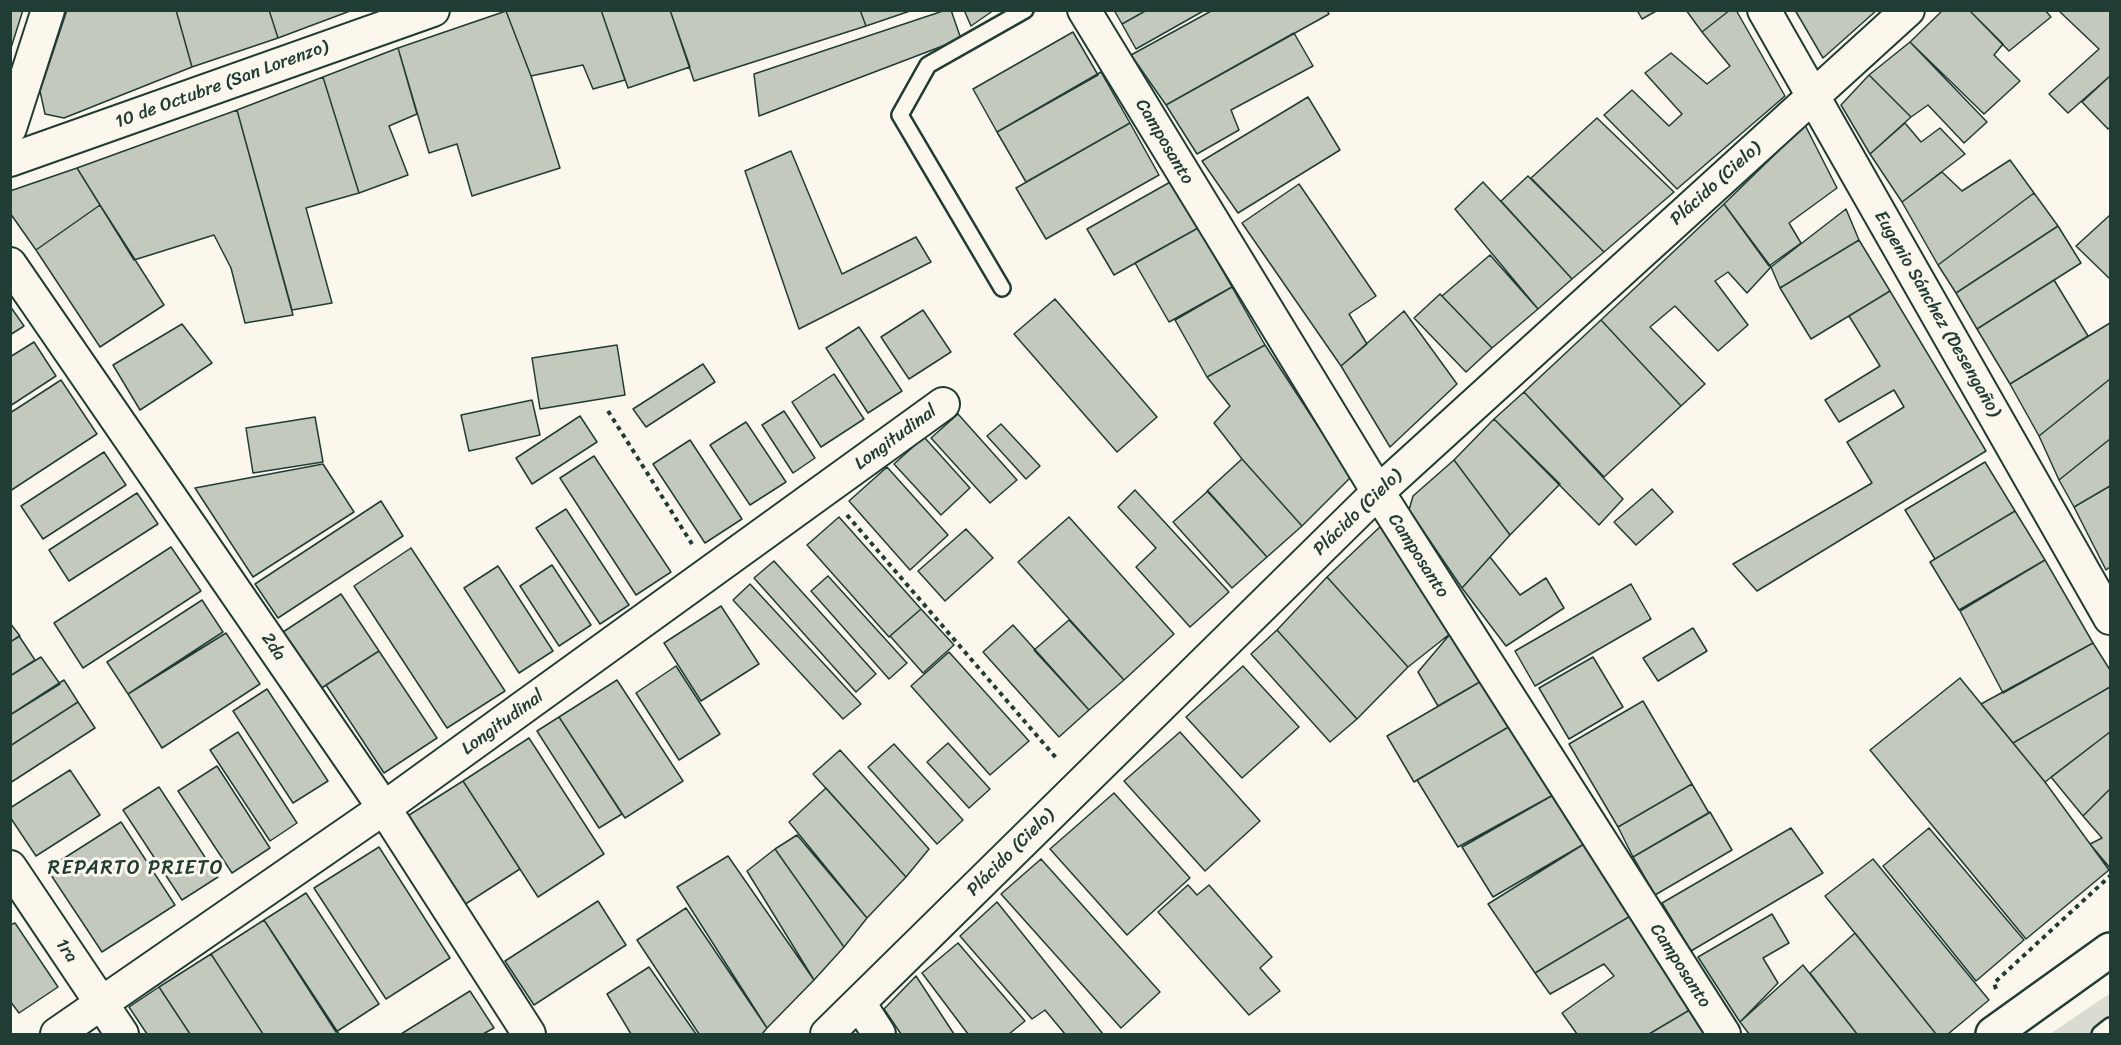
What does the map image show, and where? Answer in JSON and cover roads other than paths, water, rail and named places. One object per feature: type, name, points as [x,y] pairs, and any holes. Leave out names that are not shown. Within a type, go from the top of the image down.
[{"type":"street","points":[[10,128],[48,10]]},
{"type":"street","name":"10 de Octubre (San Lorenzo)","points":[[10,160],[433,10]]},
{"type":"street","name":"Camposanto","points":[[1084,10],[1378,492],[1724,1035]]},
{"type":"street","name":"Eugenio Sánchez (Desengaño)","points":[[1764,10],[2110,618]]},
{"type":"street","name":"Plácido (Cielo)","points":[[827,1035],[1378,492],[1908,10]]},
{"type":"street","name":"2da","points":[[10,264],[384,808],[529,1035]]},
{"type":"street","name":"Longitudinal","points":[[57,1035],[384,808],[943,404]]},
{"type":"street","name":"1ra","points":[[10,867],[122,1035]]},
{"type":"street","points":[[1994,1035],[2110,950]]},
{"type":"street","points":[[859,1003],[879,1035]]},
{"type":"lane","points":[[1002,288],[900,115],[928,65],[1025,10]]},
{"type":"lane","points":[[2100,1035],[2110,1026]]},
{"type":"district","name":"REPARTO PRIETO","points":[[136,869]]}]
